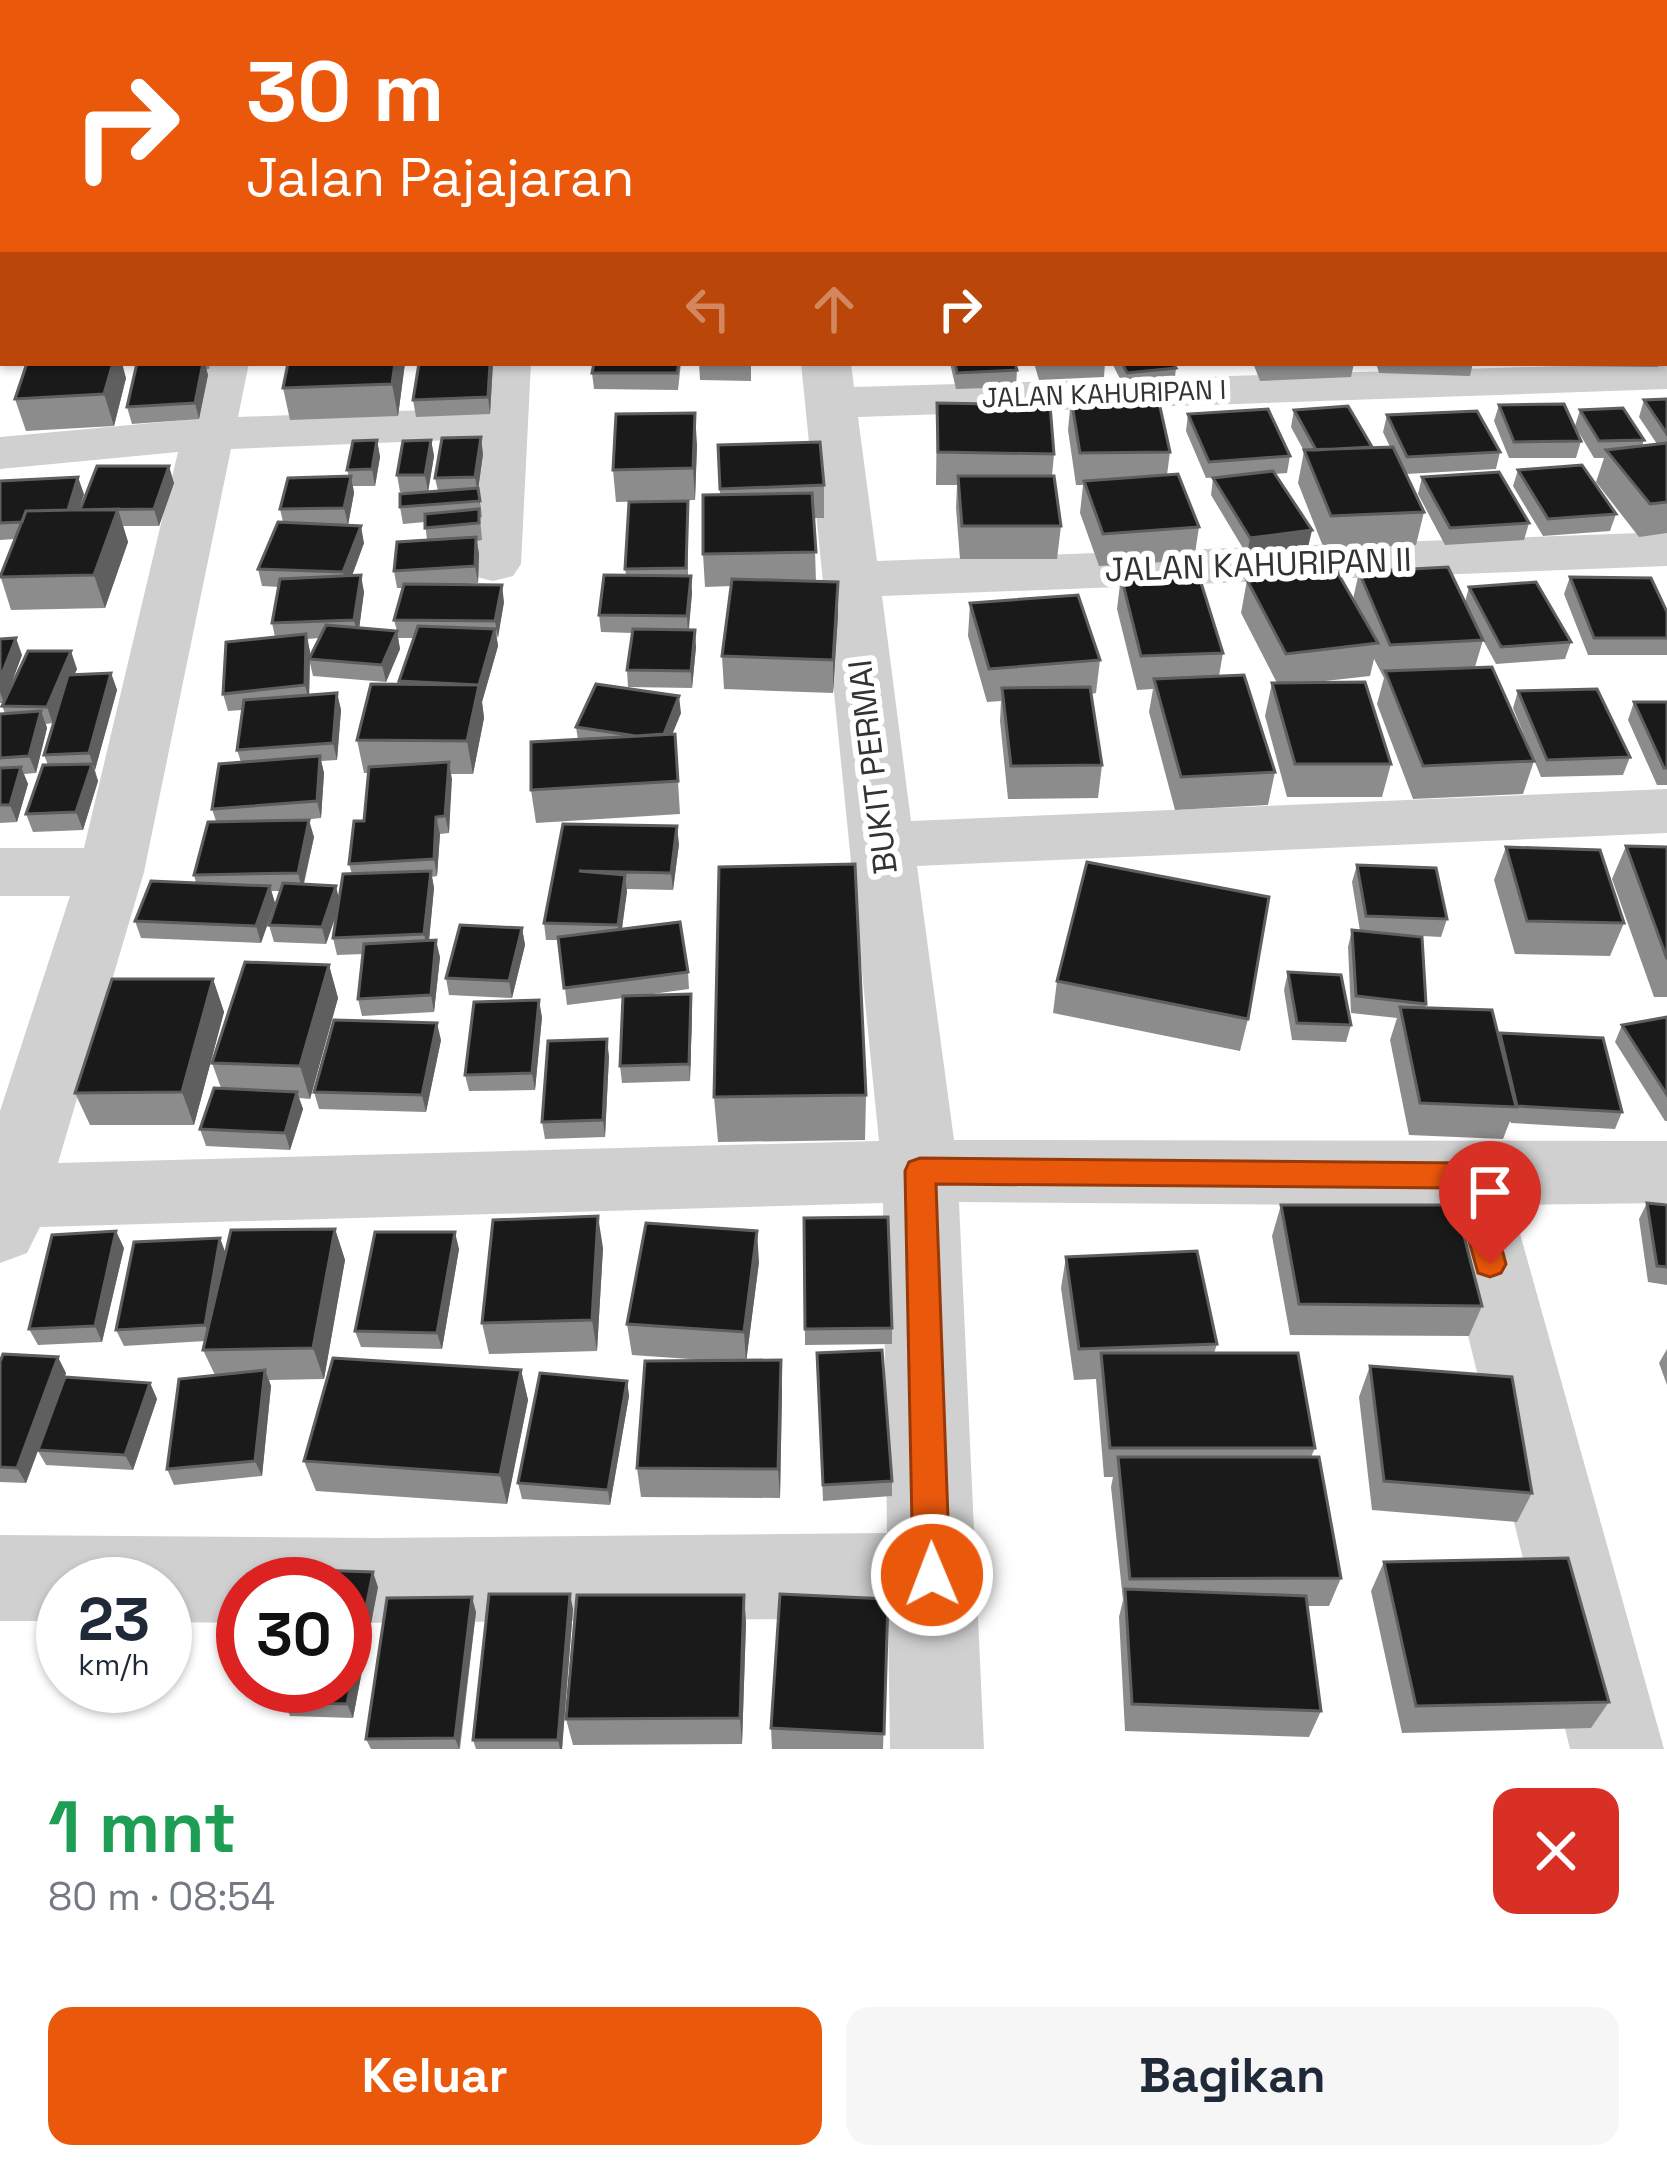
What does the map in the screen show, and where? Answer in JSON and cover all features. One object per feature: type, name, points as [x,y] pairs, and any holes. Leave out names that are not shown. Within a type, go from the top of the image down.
[{"type":"street","points":[[223,366],[111,872],[4,1213],[920,1171],[1667,1172]]},
{"type":"street","points":[[493,564],[506,366]]},
{"type":"street","name":"JALAN KAHURIPAN I","points":[[827,383],[1497,372],[1667,374]]},
{"type":"street","name":"BUKIT PERMAI","points":[[827,383],[920,1171],[937,1749]]},
{"type":"street","points":[[0,453],[207,434],[501,423]]},
{"type":"street","name":"JALAN KAHURIPAN II","points":[[849,580],[1667,549]]},
{"type":"street","points":[[881,845],[1667,811]]},
{"type":"street","points":[[0,872],[111,872]]},
{"type":"street","points":[[1466,1175],[1617,1749]]},
{"type":"street","points":[[0,1578],[376,1581],[932,1575]]},
{"type":"building","points":[[26,366],[112,366],[104,394],[15,399]]},
{"type":"building","points":[[136,366],[202,366],[195,403],[127,407]]},
{"type":"building","points":[[287,366],[395,366],[392,384],[283,388]]},
{"type":"building","points":[[419,366],[490,366],[488,397],[413,400]]},
{"type":"building","points":[[593,366],[678,366],[677,373],[592,373]]},
{"type":"building","points":[[956,366],[1016,366],[1017,370],[957,373]]},
{"type":"building","points":[[1124,366],[1176,368],[1127,373]]},
{"type":"building","points":[[1071,398],[1158,398],[1170,452],[1080,453]]},
{"type":"building","points":[[1667,399],[1667,434],[1644,400]]},
{"type":"building","points":[[937,403],[1050,405],[1054,454],[938,452]]},
{"type":"building","points":[[1564,404],[1581,441],[1514,442],[1499,405]]},
{"type":"building","points":[[1348,406],[1372,447],[1316,450],[1294,410]]},
{"type":"building","points":[[1623,408],[1644,440],[1599,441],[1580,410]]},
{"type":"building","points":[[1268,409],[1290,456],[1209,462],[1188,414]]},
{"type":"building","points":[[1477,411],[1500,452],[1407,457],[1387,415]]},
{"type":"building","points":[[695,413],[693,468],[613,470],[616,414]]},
{"type":"building","points":[[481,437],[475,477],[435,478],[442,438]]},
{"type":"building","points":[[377,440],[372,469],[347,470],[353,441]]},
{"type":"building","points":[[431,440],[425,475],[397,475],[403,441]]},
{"type":"building","points":[[820,442],[824,485],[720,489],[718,445]]},
{"type":"building","points":[[1667,443],[1667,502],[1650,504],[1606,450]]},
{"type":"building","points":[[1393,447],[1424,512],[1331,516],[1304,450]]},
{"type":"building","points":[[1582,465],[1616,514],[1548,519],[1518,470]]},
{"type":"building","points":[[97,466],[169,466],[154,509],[80,510]]},
{"type":"building","points":[[1273,471],[1312,530],[1250,538],[1213,478]]},
{"type":"building","points":[[1499,472],[1529,523],[1450,528],[1422,477]]},
{"type":"building","points":[[1178,474],[1199,527],[1103,534],[1084,481]]},
{"type":"building","points":[[351,476],[344,508],[280,509],[288,478]]},
{"type":"building","points":[[958,476],[1054,476],[1061,526],[962,526]]},
{"type":"building","points":[[78,477],[68,510],[26,511],[22,522],[0,523],[0,481]]},
{"type":"building","points":[[478,488],[480,501],[400,507],[400,494]]},
{"type":"building","points":[[812,493],[816,552],[703,554],[703,495]]},
{"type":"building","points":[[688,501],[686,568],[625,569],[629,502]]},
{"type":"building","points":[[118,509],[94,575],[0,577],[26,511]]},
{"type":"building","points":[[479,509],[479,523],[425,528],[425,514]]},
{"type":"building","points":[[278,522],[361,526],[343,572],[258,569]]},
{"type":"building","points":[[476,537],[475,566],[394,571],[397,542]]},
{"type":"building","points":[[1448,567],[1483,640],[1390,645],[1359,572]]},
{"type":"building","points":[[1336,570],[1378,643],[1286,654],[1247,580]]},
{"type":"building","points":[[1198,573],[1223,653],[1141,656],[1121,576]]},
{"type":"building","points":[[361,575],[354,620],[272,623],[280,579]]},
{"type":"building","points":[[604,575],[691,576],[687,616],[599,615]]},
{"type":"building","points":[[1570,577],[1651,578],[1667,612],[1667,638],[1594,638]]},
{"type":"building","points":[[732,579],[838,582],[833,660],[722,656]]},
{"type":"building","points":[[1536,582],[1571,642],[1501,647],[1469,587]]},
{"type":"building","points":[[404,584],[502,585],[495,621],[394,620]]},
{"type":"building","points":[[1078,595],[1100,660],[989,669],[970,603]]},
{"type":"building","points":[[326,625],[397,631],[382,665],[309,659]]},
{"type":"building","points":[[418,626],[495,629],[479,685],[399,681]]},
{"type":"building","points":[[633,629],[695,630],[691,671],[627,670]]},
{"type":"building","points":[[306,634],[305,685],[223,694],[226,642]]},
{"type":"building","points":[[16,638],[0,679],[0,639]]},
{"type":"building","points":[[28,651],[71,651],[47,707],[2,706]]},
{"type":"building","points":[[1492,667],[1534,761],[1423,766],[1385,671]]},
{"type":"building","points":[[111,673],[89,753],[44,755],[68,675]]},
{"type":"building","points":[[1244,675],[1275,772],[1181,777],[1154,679]]},
{"type":"building","points":[[1365,682],[1391,764],[1295,764],[1272,683]]},
{"type":"building","points":[[371,684],[479,685],[467,741],[357,740]]},
{"type":"building","points":[[596,684],[679,696],[664,734],[636,736],[576,727]]},
{"type":"building","points":[[1090,687],[1102,765],[1011,766],[1002,688]]},
{"type":"building","points":[[1597,689],[1630,757],[1547,760],[1518,691]]},
{"type":"building","points":[[337,693],[333,743],[237,750],[244,700]]},
{"type":"building","points":[[1634,702],[1667,702],[1667,768],[1664,768]]},
{"type":"building","points":[[41,711],[29,756],[0,758],[0,714]]},
{"type":"building","points":[[675,734],[678,781],[531,790],[531,742]]},
{"type":"building","points":[[320,756],[317,801],[212,809],[219,764]]},
{"type":"building","points":[[449,762],[445,816],[436,817],[434,859],[349,864],[354,821],[364,821],[369,767]]},
{"type":"building","points":[[92,764],[76,812],[26,814],[43,765]]},
{"type":"building","points":[[21,767],[10,805],[0,805],[0,768]]},
{"type":"building","points":[[309,820],[298,873],[194,875],[208,822]]},
{"type":"building","points":[[563,824],[677,826],[671,873],[579,871],[625,875],[618,925],[544,923]]},
{"type":"building","points":[[1626,846],[1667,847],[1667,959]]},
{"type":"building","points":[[1506,847],[1600,850],[1624,923],[1527,921]]},
{"type":"building","points":[[1087,862],[1269,897],[1248,1019],[1057,981]]},
{"type":"building","points":[[855,864],[866,1095],[714,1097],[719,867]]},
{"type":"building","points":[[1357,865],[1436,868],[1447,919],[1366,916]]},
{"type":"building","points":[[431,871],[424,934],[333,938],[343,874]]},
{"type":"building","points":[[151,881],[270,886],[256,926],[135,921]]},
{"type":"building","points":[[283,883],[336,886],[322,927],[269,925]]},
{"type":"building","points":[[680,922],[688,972],[564,988],[558,937]]},
{"type":"building","points":[[460,925],[522,928],[509,981],[446,978]]},
{"type":"building","points":[[1352,930],[1422,937],[1426,1004],[1356,996]]},
{"type":"building","points":[[436,940],[431,995],[358,999],[364,944]]},
{"type":"building","points":[[245,962],[329,965],[300,1066],[212,1063]]},
{"type":"building","points":[[1288,972],[1341,975],[1351,1025],[1297,1023]]},
{"type":"building","points":[[112,979],[213,979],[182,1092],[75,1093]]},
{"type":"building","points":[[691,994],[689,1064],[620,1066],[623,996]]},
{"type":"building","points":[[539,1000],[532,1073],[465,1075],[474,1002]]},
{"type":"building","points":[[1400,1007],[1492,1010],[1516,1107],[1420,1103]]},
{"type":"building","points":[[1667,1017],[1667,1095],[1622,1025]]},
{"type":"building","points":[[334,1020],[437,1023],[422,1095],[314,1092]]},
{"type":"building","points":[[1500,1033],[1603,1038],[1622,1112],[1517,1106]]},
{"type":"building","points":[[607,1039],[603,1120],[542,1122],[548,1041]]},
{"type":"building","points":[[214,1088],[297,1092],[285,1133],[200,1129]]},
{"type":"building","points":[[1647,1203],[1667,1205],[1667,1267],[1657,1266]]},
{"type":"building","points":[[1281,1205],[1456,1205],[1482,1306],[1299,1304]]},
{"type":"building","points":[[598,1216],[592,1320],[482,1323],[493,1220]]},
{"type":"building","points":[[888,1217],[892,1328],[805,1329],[804,1218]]},
{"type":"building","points":[[646,1223],[757,1231],[744,1332],[627,1324]]},
{"type":"building","points":[[335,1229],[313,1348],[203,1350],[231,1230]]},
{"type":"building","points":[[116,1231],[95,1326],[29,1329],[52,1235]]},
{"type":"building","points":[[375,1232],[455,1232],[437,1333],[355,1331]]},
{"type":"building","points":[[220,1238],[205,1325],[116,1330],[134,1242]]},
{"type":"building","points":[[1197,1251],[1217,1344],[1079,1349],[1066,1257]]},
{"type":"building","points":[[882,1350],[892,1481],[823,1485],[817,1353]]},
{"type":"building","points":[[1101,1353],[1298,1353],[1315,1448],[1110,1448]]},
{"type":"building","points":[[3,1354],[58,1357],[17,1468],[0,1467]]},
{"type":"building","points":[[333,1358],[521,1370],[500,1475],[304,1461]]},
{"type":"building","points":[[781,1360],[778,1469],[637,1468],[645,1361]]},
{"type":"building","points":[[1370,1366],[1512,1377],[1532,1493],[1384,1481]]},
{"type":"building","points":[[265,1370],[255,1461],[167,1469],[179,1379]]},
{"type":"building","points":[[540,1373],[627,1381],[608,1490],[518,1483]]},
{"type":"building","points":[[65,1377],[150,1383],[125,1455],[38,1450]]},
{"type":"building","points":[[1118,1457],[1319,1457],[1341,1578],[1130,1579]]},
{"type":"building","points":[[1568,1558],[1609,1702],[1416,1706],[1384,1562]]},
{"type":"building","points":[[1125,1589],[1306,1596],[1321,1711],[1132,1704]]},
{"type":"building","points":[[489,1594],[570,1594],[558,1740],[473,1740]]},
{"type":"building","points":[[780,1594],[888,1599],[884,1734],[771,1728]]},
{"type":"building","points":[[577,1595],[744,1595],[740,1718],[566,1719]]},
{"type":"building","points":[[472,1597],[455,1738],[366,1739],[387,1598]]},
{"type":"route","points":[[932,1575],[920,1171],[1466,1175],[1490,1264]]}]
